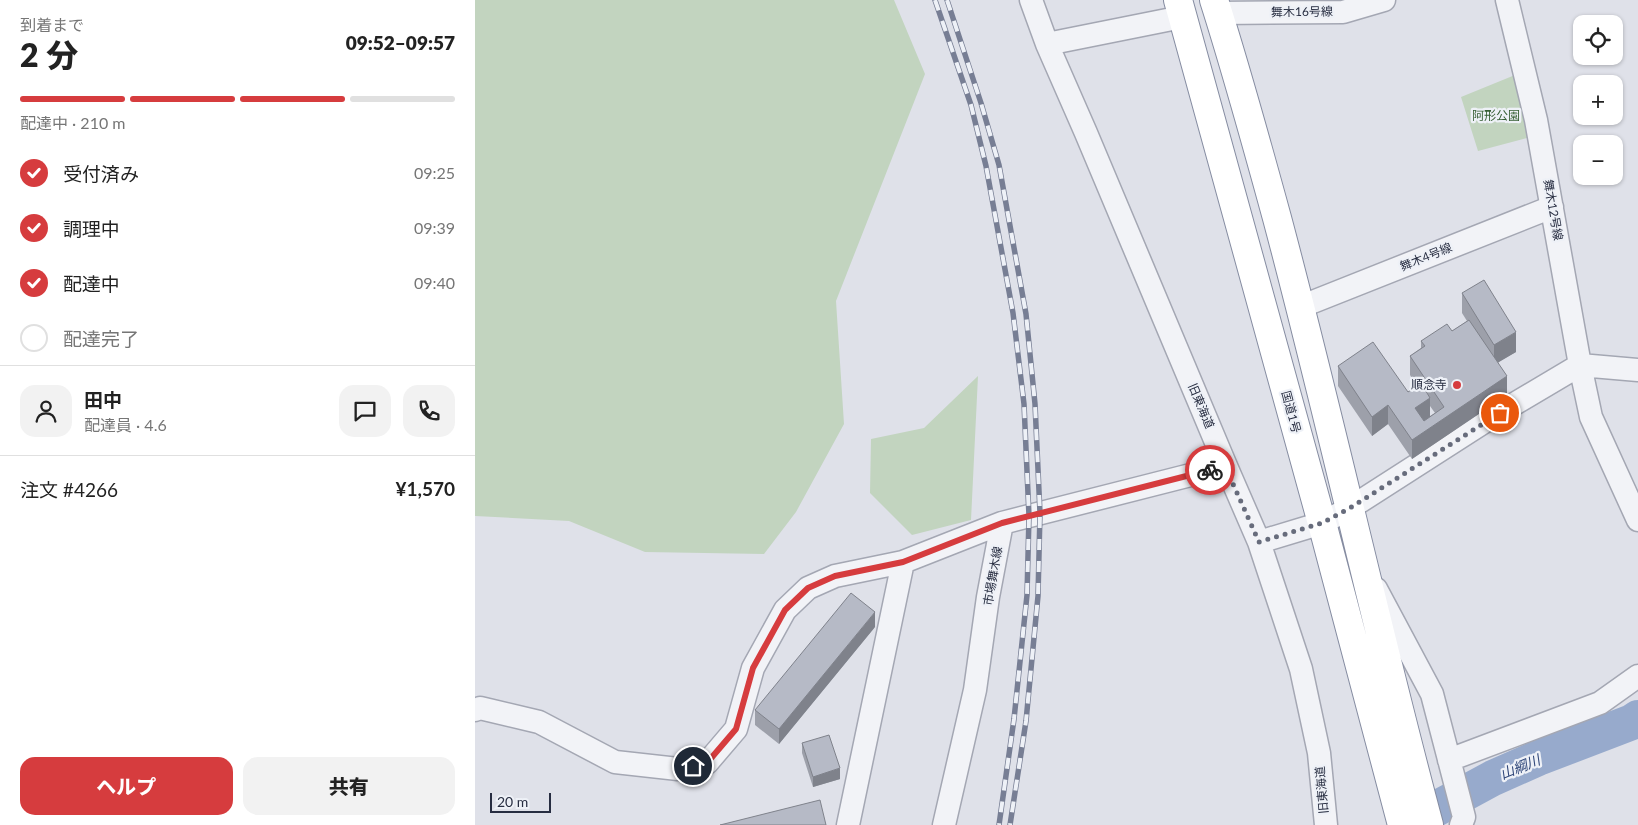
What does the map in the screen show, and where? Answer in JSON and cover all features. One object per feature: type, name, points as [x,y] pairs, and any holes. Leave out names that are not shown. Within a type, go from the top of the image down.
[{"type":"highway","name":"国道1号","points":[[1216,6],[1250,120],[1300,306],[1350,508],[1400,764],[1403,825]]},
{"type":"highway","name":"国道1号","points":[[1180,8],[1322,523],[1400,764],[1429,825]]},
{"type":"street","name":"旧東海道","points":[[1031,0],[1047,44],[1116,203],[1225,466],[1259,542],[1301,669],[1319,753],[1325,825]]},
{"type":"street","name":"舞木16号線","points":[[1216,6],[1343,12],[1384,0]]},
{"type":"street","name":"舞木12号線","points":[[1507,0],[1536,120],[1591,417],[1638,520]]},
{"type":"street","points":[[1047,44],[1180,8]]},
{"type":"street","name":"舞木4号線","points":[[1300,306],[1552,207]]},
{"type":"street","points":[[1259,542],[1322,523],[1350,508],[1484,422],[1580,365],[1638,370]]},
{"type":"street","points":[[475,710],[480,708],[539,722],[615,762],[678,770],[707,763],[736,729],[753,668],[785,610],[808,588],[835,576],[903,562],[1002,523],[1225,466]]},
{"type":"street","name":"市場舞木線","points":[[944,825],[975,690],[988,597],[1002,523]]},
{"type":"street","points":[[848,825],[903,562]]},
{"type":"street","points":[[1362,563],[1432,694],[1464,817],[1461,825]]},
{"type":"street","points":[[1449,760],[1600,703],[1638,676]]},
{"type":"green space","points":[[475,0],[894,0],[925,74],[836,301],[844,424],[796,512],[764,554],[645,552],[569,521],[475,516]]},
{"type":"green space","name":"阿形公園","points":[[1515,75],[1531,137],[1478,151],[1461,97]]},
{"type":"green space","points":[[978,376],[971,520],[912,535],[870,493],[871,439],[924,428]]},
{"type":"building","points":[[1484,280],[1516,332],[1494,345],[1462,293]]},
{"type":"building","points":[[1469,320],[1507,376],[1412,440],[1388,405],[1372,417],[1338,366],[1373,342],[1408,392],[1421,383],[1430,398],[1415,408],[1424,421],[1444,407],[1410,356],[1425,346],[1421,341],[1447,324],[1452,331]]},
{"type":"building","points":[[851,593],[875,612],[779,729],[755,710]]},
{"type":"building","points":[[829,735],[840,768],[813,777],[802,743]]},
{"type":"building","points":[[820,800],[826,825],[720,825]]},
{"type":"waterway","name":"山綱川","points":[[1406,825],[1493,778],[1638,718]]},
{"type":"railway","points":[[935,0],[971,105],[986,166],[1013,313],[1024,404],[1029,516],[1027,595],[1014,719],[999,825]]},
{"type":"railway","points":[[947,0],[999,165],[1026,314],[1035,404],[1040,513],[1038,596],[1026,721],[1010,825]]},
{"type":"way so far","points":[[1210,470],[1225,466],[1259,542],[1322,523],[1350,508],[1500,413]]},
{"type":"place","name":"順念寺","points":[[1457,385]]},
{"type":"route","points":[[693,766],[707,763],[736,729],[753,668],[785,610],[808,588],[835,576],[903,562],[1002,523],[1210,470]]}]
